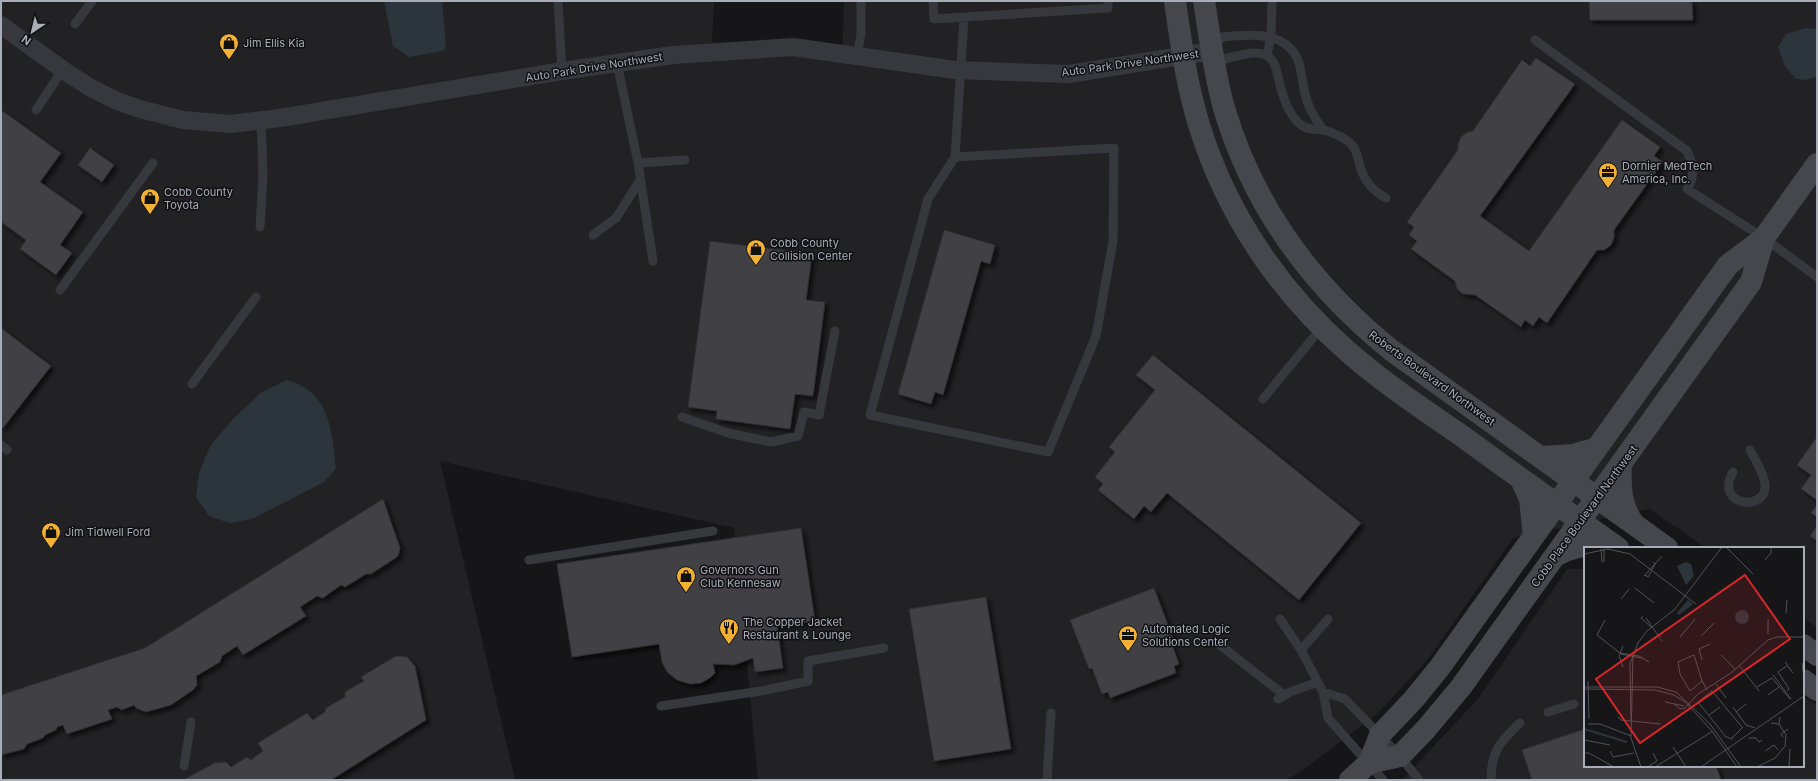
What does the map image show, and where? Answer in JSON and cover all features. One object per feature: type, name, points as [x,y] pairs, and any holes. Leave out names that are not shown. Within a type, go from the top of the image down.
[{"type":"street","points":[[1175,1],[1183,55],[1200,128],[1218,175],[1230,201],[1263,258],[1299,303],[1347,351],[1385,381],[1616,547]]},
{"type":"street","name":"Roberts Boulevard Northwest","points":[[1204,1],[1212,51],[1224,108],[1236,142],[1249,173],[1278,227],[1310,271],[1350,315],[1390,350],[1666,547]]},
{"type":"street","name":"Auto Park Drive Northwest","points":[[1,25],[63,70],[91,88],[118,101],[163,116],[207,123],[231,124],[672,55],[793,47],[961,70],[1069,74],[1212,51]]},
{"type":"street","name":"Cobb Place Boulevard Northwest","points":[[1350,780],[1369,763],[1380,735],[1414,699],[1440,667],[1728,265],[1764,238],[1817,164]]},
{"type":"street","name":"Cobb Place Boulevard Northwest","points":[[1369,763],[1400,756],[1431,724],[1461,687],[1751,282],[1764,238]]},
{"type":"street","points":[[1540,456],[1573,455],[1597,448]]},
{"type":"street","points":[[1621,464],[1622,494],[1626,511],[1634,524]]},
{"type":"street","points":[[1521,478],[1530,499],[1534,536]]},
{"type":"street","points":[[1555,556],[1568,549],[1586,545],[1616,547]]},
{"type":"street","points":[[1804,646],[1817,655]]},
{"type":"street","points":[[1804,681],[1817,690]]},
{"type":"lane","points":[[75,24],[92,1]]},
{"type":"lane","points":[[558,1],[562,71]]},
{"type":"lane","points":[[857,56],[861,34],[861,1]]},
{"type":"lane","points":[[933,1],[934,19],[1108,8],[1108,1]]},
{"type":"lane","points":[[1267,55],[1271,37],[1272,1]]},
{"type":"lane","points":[[955,157],[1114,148],[1113,241],[1096,336],[1048,452],[870,415],[928,199],[955,157],[964,18]]},
{"type":"lane","points":[[1322,130],[1308,105],[1298,62],[1289,47],[1271,37],[1255,34],[1222,37],[1212,51],[1225,59],[1255,53],[1267,55],[1275,62],[1280,85],[1293,117],[1300,125],[1310,130],[1322,130],[1350,143],[1357,153],[1360,167],[1366,181],[1375,192],[1386,198]]},
{"type":"lane","points":[[1535,40],[1687,151],[1693,169],[1692,182],[1687,189],[1764,238],[1817,277]]},
{"type":"lane","points":[[617,63],[638,163],[653,261]]},
{"type":"lane","points":[[36,110],[63,70]]},
{"type":"lane","points":[[260,227],[263,175],[261,120]]},
{"type":"lane","points":[[638,163],[685,160]]},
{"type":"lane","points":[[60,290],[153,163]]},
{"type":"lane","points":[[593,235],[616,218],[640,180]]},
{"type":"lane","points":[[192,384],[256,297]]},
{"type":"lane","points":[[1263,399],[1322,327]]},
{"type":"lane","points":[[682,417],[728,434],[771,442],[798,436],[804,412],[819,415],[835,331]]},
{"type":"lane","points":[[1733,472],[1730,479],[1729,488],[1733,496],[1739,501],[1748,503],[1757,500],[1764,490],[1764,477],[1750,450]]},
{"type":"lane","points":[[529,560],[713,531]]},
{"type":"lane","points":[[1280,619],[1301,650],[1323,692],[1328,718],[1383,780]]},
{"type":"lane","points":[[1301,650],[1328,619]]},
{"type":"lane","points":[[1220,645],[1281,697],[1318,682]]},
{"type":"lane","points":[[661,706],[761,691],[808,681],[808,661],[884,648]]},
{"type":"lane","points":[[1323,692],[1345,699],[1400,756],[1419,780]]},
{"type":"lane","points":[[1548,712],[1574,704]]},
{"type":"lane","points":[[1047,780],[1051,713]]},
{"type":"lane","points":[[184,766],[191,722]]},
{"type":"lane","points":[[1491,780],[1491,764],[1495,750],[1520,723]]},
{"type":"shaded area","points":[[1,1],[714,1],[712,42],[842,60],[844,1],[1817,1],[1817,627],[1804,618],[1804,547],[1705,547],[1650,509],[1514,537],[1428,659],[1377,714],[1307,767],[1287,780],[758,780],[734,528],[440,461],[515,780],[1,780]]},
{"type":"shaded area","points":[[384,1],[442,1],[446,46],[443,51],[409,57],[393,46]]},
{"type":"shaded area","points":[[1806,28],[1817,29],[1817,76],[1807,80],[1796,79],[1785,66],[1778,47],[1786,34]]},
{"type":"shaded area","points":[[287,380],[301,386],[312,394],[320,403],[330,427],[336,468],[324,482],[252,519],[229,523],[209,516],[196,497],[199,473],[209,449],[233,419],[262,392]]},
{"type":"shaded area","points":[[1567,569],[1584,569],[1584,767],[1804,767],[1804,697],[1817,705],[1817,780],[1402,780],[1478,699]]},
{"type":"building","points":[[1589,1],[1692,1],[1693,20],[1590,20]]},
{"type":"building","name":"Dornier MedTech America, Inc.","points":[[1536,58],[1575,84],[1480,216],[1529,251],[1622,120],[1660,147],[1654,156],[1663,162],[1614,230],[1614,238],[1611,245],[1604,250],[1597,250],[1547,323],[1539,317],[1533,326],[1525,320],[1521,327],[1475,295],[1463,294],[1457,289],[1455,281],[1411,249],[1417,241],[1409,235],[1414,227],[1407,222],[1458,150],[1458,144],[1461,137],[1466,133],[1473,131],[1522,60],[1530,66]]},
{"type":"building","points":[[1,110],[61,153],[40,182],[83,212],[60,245],[72,253],[56,275],[20,249],[26,240],[1,222]]},
{"type":"building","points":[[90,148],[114,165],[102,182],[78,165]]},
{"type":"building","points":[[944,230],[995,245],[990,264],[981,261],[943,395],[935,392],[931,404],[898,394]]},
{"type":"building","points":[[710,241],[812,254],[806,300],[825,302],[813,396],[795,394],[790,429],[716,419],[717,411],[688,407]]},
{"type":"building","points":[[1,328],[51,366],[3,428],[1,426]]},
{"type":"building","points":[[1153,355],[1361,523],[1299,600],[1167,493],[1151,512],[1144,506],[1134,519],[1098,490],[1103,484],[1095,477],[1115,452],[1109,447],[1155,390],[1136,375]]},
{"type":"building","points":[[1817,437],[1817,500],[1801,489],[1811,475],[1797,465]]},
{"type":"building","points":[[383,499],[400,548],[398,556],[394,559],[371,574],[366,574],[345,587],[341,585],[323,598],[317,596],[300,607],[306,616],[243,655],[237,646],[222,656],[220,662],[196,676],[197,685],[193,690],[171,705],[146,712],[136,708],[134,705],[122,710],[117,707],[108,710],[112,719],[67,734],[63,725],[57,727],[56,730],[45,735],[43,738],[27,744],[24,749],[1,755],[1,695],[145,648]]},
{"type":"building","points":[[1817,505],[1817,517],[1811,513]]},
{"type":"building","points":[[1817,526],[1817,541],[1810,536]]},
{"type":"building","name":"Governors Gun Club Kennesaw","points":[[801,528],[815,621],[777,626],[783,668],[755,672],[753,658],[734,665],[713,664],[715,673],[711,677],[701,683],[690,684],[677,680],[667,672],[662,662],[659,644],[572,657],[557,564]]},
{"type":"building","name":"Automated Logic Solutions Center","points":[[1154,588],[1173,638],[1170,639],[1179,664],[1174,666],[1176,673],[1110,698],[1108,692],[1102,694],[1092,668],[1089,669],[1070,620]]},
{"type":"building","points":[[986,597],[1011,749],[934,761],[909,609]]},
{"type":"building","points":[[396,656],[407,657],[415,666],[426,720],[331,780],[183,780],[215,763],[226,762],[231,767],[247,757],[251,760],[263,751],[258,743],[307,713],[313,720],[325,712],[326,708],[345,697],[345,692],[364,681],[361,677]]},
{"type":"building","points":[[1584,729],[1584,767],[1716,767],[1721,780],[1532,780],[1522,750]]},
{"type":"place","name":"Jim Ellis Kia","points":[[229,60]]},
{"type":"place","name":"Dornier MedTech America, Inc.","points":[[1608,189]]},
{"type":"place","name":"Cobb County Toyota","points":[[150,215]]},
{"type":"place","name":"Cobb County Collision Center","points":[[756,266]]},
{"type":"place","name":"Jim Tidwell Ford","points":[[51,549]]},
{"type":"place","name":"Governors Gun Club Kennesaw","points":[[686,593]]},
{"type":"place","name":"The Copper Jacket Restaurant & Lounge","points":[[729,645]]},
{"type":"place","name":"Automated Logic Solutions Center","points":[[1128,652]]}]
